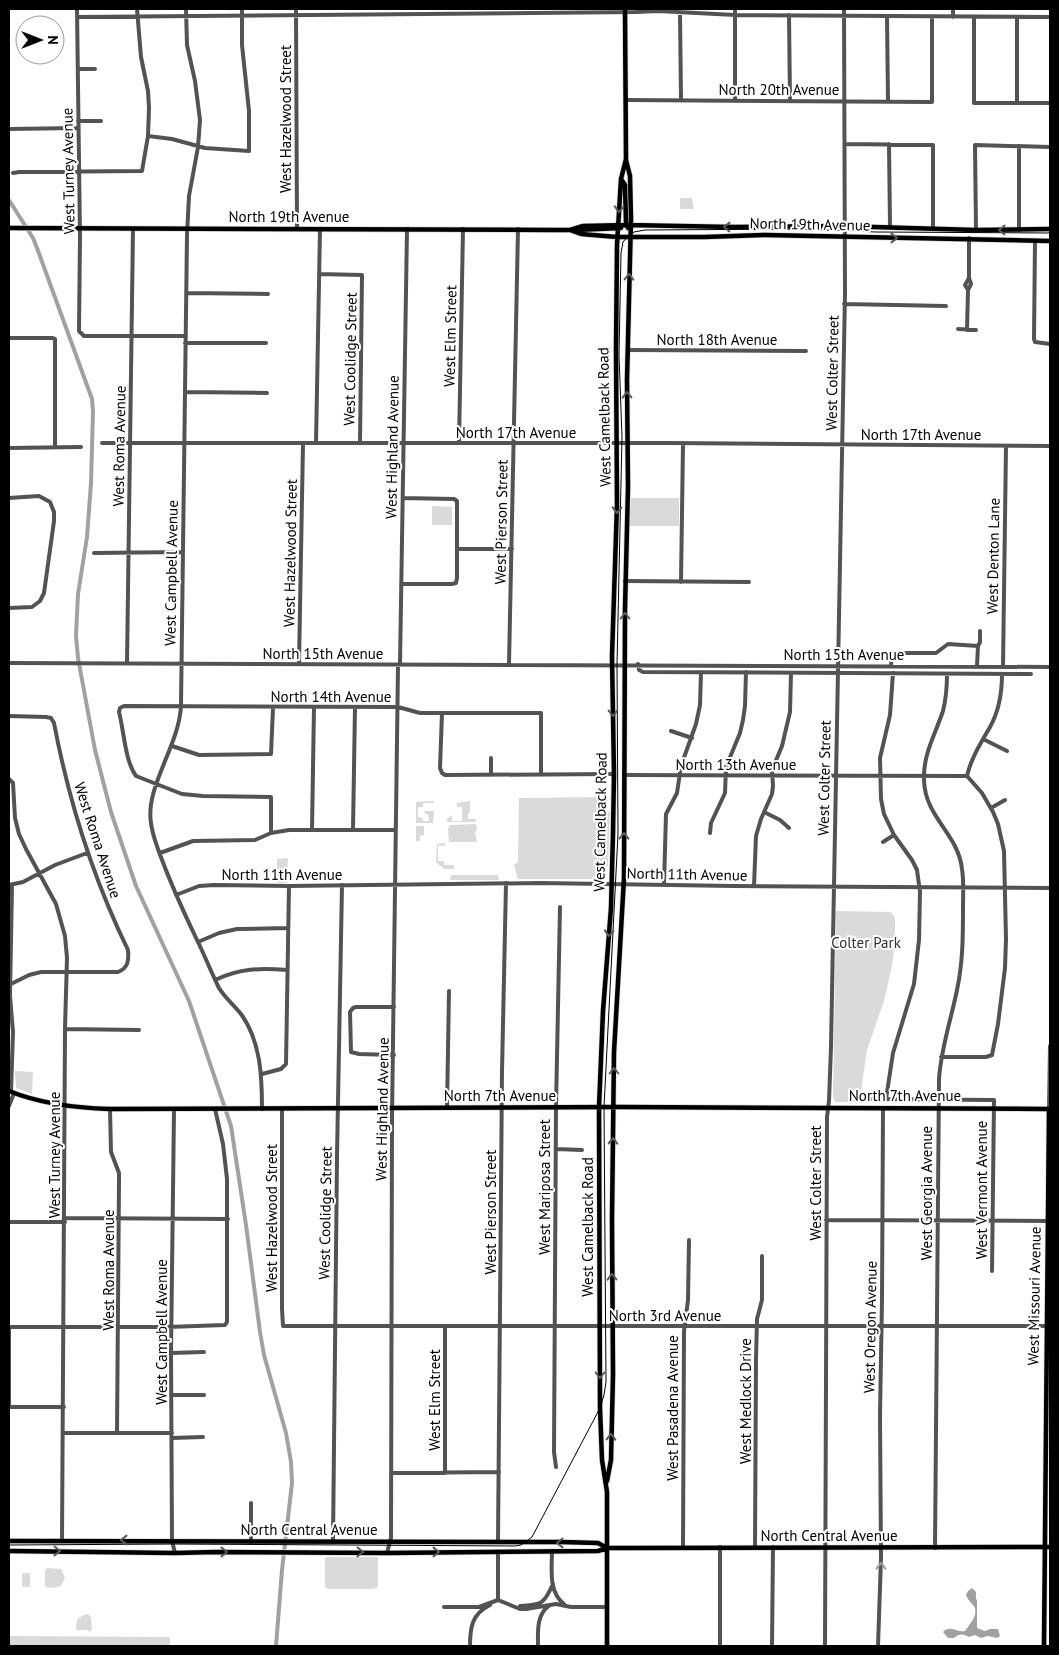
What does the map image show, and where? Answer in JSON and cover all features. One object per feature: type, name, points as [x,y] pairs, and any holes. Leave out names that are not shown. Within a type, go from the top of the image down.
[{"type":"main road","name":"West Camelback Road","points":[[606,1485],[611,1454],[612,1219],[616,1006],[624,885],[625,581],[629,443],[629,225],[631,219],[630,176],[626,159],[625,11]]},
{"type":"main road","name":"West Camelback Road","points":[[607,1646],[606,1485],[601,1441],[599,1107],[612,884],[614,774],[612,664],[617,505],[617,237],[621,179],[626,159]]},
{"type":"main road","points":[[621,179],[625,184],[629,225]]},
{"type":"main road","name":"North 19th Avenue","points":[[9,228],[570,230],[583,226],[618,227],[629,225],[733,227],[845,226],[976,230],[1050,229]]},
{"type":"main road","name":"North 19th Avenue","points":[[570,230],[580,234],[617,237],[630,234],[638,237],[765,235],[1050,241]]},
{"type":"main road","name":"North 7th Avenue","points":[[11,1092],[53,1104],[110,1109],[502,1107],[1050,1109]]},
{"type":"main road","name":"West Missouri Avenue","points":[[1044,1646],[1048,1547],[1046,1326],[1049,1270],[1047,1221],[1050,1109]]},
{"type":"main road","points":[[601,1441],[606,1452],[611,1454]]},
{"type":"main road","name":"North Central Avenue","points":[[9,1541],[172,1540],[598,1543],[607,1548]]},
{"type":"main road","name":"North Central Avenue","points":[[9,1551],[175,1553],[278,1551],[498,1552],[598,1551],[607,1548],[682,1547],[1048,1547]]},
{"type":"street","name":"West Turney Avenue","points":[[77,9],[80,228],[78,328],[80,334],[84,336],[132,336]]},
{"type":"street","points":[[13,173],[142,171],[148,136],[149,99],[141,57],[137,9]]},
{"type":"street","name":"West Campbell Avenue","points":[[186,9],[187,45],[199,108],[198,147],[189,196],[186,293],[181,706],[179,723],[152,798],[150,815],[151,828],[176,895],[215,980],[249,1028],[260,1059],[262,1109]]},
{"type":"street","points":[[148,136],[172,139],[198,147],[249,151],[249,111],[242,45],[242,9]]},
{"type":"street","points":[[734,9],[735,100]]},
{"type":"street","name":"West Colter Street","points":[[826,1646],[826,1220],[842,445],[845,238],[844,9]]},
{"type":"street","points":[[953,9],[953,17]]},
{"type":"street","points":[[77,17],[242,15],[296,11],[658,11],[735,15],[1050,17]]},
{"type":"street","name":"West Hazelwood Street","points":[[296,11],[298,229]]},
{"type":"street","points":[[680,13],[680,99]]},
{"type":"street","points":[[789,15],[790,101]]},
{"type":"street","points":[[887,17],[888,101]]},
{"type":"street","name":"North 20th Avenue","points":[[626,100],[932,102],[932,17]]},
{"type":"street","points":[[974,17],[974,103],[1050,103]]},
{"type":"street","points":[[1017,18],[1017,102]]},
{"type":"street","points":[[78,69],[95,69]]},
{"type":"street","points":[[78,121],[101,121]]},
{"type":"street","points":[[9,129],[78,128]]},
{"type":"street","points":[[845,144],[933,145],[933,229]]},
{"type":"street","points":[[889,144],[890,227]]},
{"type":"street","points":[[976,230],[975,146],[1050,147]]},
{"type":"street","points":[[1019,146],[1019,230]]},
{"type":"street","name":"West Roma Avenue","points":[[127,663],[133,229]]},
{"type":"street","points":[[316,443],[320,229]]},
{"type":"street","name":"West Highland Avenue","points":[[387,1552],[390,1542],[396,830],[407,229]]},
{"type":"street","name":"West Elm Street","points":[[459,443],[463,229]]},
{"type":"street","name":"West Pierson Street","points":[[509,664],[518,229]]},
{"type":"street","points":[[968,330],[968,290],[965,284],[968,278],[969,238]]},
{"type":"street","points":[[1035,240],[1035,342],[1050,344]]},
{"type":"street","name":"West Coolidge Street","points":[[319,274],[362,275],[360,443]]},
{"type":"street","points":[[186,293],[268,294]]},
{"type":"street","points":[[844,304],[946,306]]},
{"type":"street","points":[[958,330],[976,330]]},
{"type":"street","points":[[132,336],[186,336]]},
{"type":"street","points":[[9,338],[55,339],[55,447]]},
{"type":"street","points":[[185,342],[266,343]]},
{"type":"street","name":"North 18th Avenue","points":[[628,350],[806,351]]},
{"type":"street","points":[[185,392],[267,393]]},
{"type":"street","name":"North 17th Avenue","points":[[102,443],[629,443],[1050,446]]},
{"type":"street","name":"West Hazelwood Street","points":[[299,664],[303,443]]},
{"type":"street","points":[[681,582],[683,444]]},
{"type":"street","name":"West Denton Lane","points":[[1003,667],[1006,446]]},
{"type":"street","points":[[9,448],[81,447]]},
{"type":"street","points":[[9,498],[39,496],[46,499],[52,506],[54,521],[43,598],[37,604],[28,608],[9,608]]},
{"type":"street","points":[[401,584],[452,584],[456,583],[457,578],[457,501],[454,499],[403,498]]},
{"type":"street","points":[[457,549],[512,549]]},
{"type":"street","points":[[94,553],[182,552]]},
{"type":"street","points":[[625,581],[749,582]]},
{"type":"street","points":[[977,666],[980,631]]},
{"type":"street","points":[[891,666],[892,654],[894,652],[936,653],[948,644],[978,646]]},
{"type":"street","name":"North 15th Avenue","points":[[9,663],[1050,667]]},
{"type":"street","name":"North 15th Avenue","points":[[638,664],[639,670],[643,672],[1031,674]]},
{"type":"street","points":[[677,665],[677,672]]},
{"type":"street","points":[[664,885],[666,814],[677,793],[680,766],[692,738],[699,712],[701,672]]},
{"type":"street","points":[[710,833],[711,823],[725,793],[726,767],[740,733],[743,720],[746,672]]},
{"type":"street","points":[[754,886],[756,836],[772,794],[772,770],[782,746],[788,722],[791,700],[791,672]]},
{"type":"street","points":[[886,1099],[893,1053],[911,997],[918,963],[918,875],[915,864],[894,835],[884,814],[880,799],[880,758],[890,709],[892,673]]},
{"type":"street","name":"West Georgia Avenue","points":[[935,1548],[938,1099],[941,1057],[960,969],[963,871],[959,855],[951,838],[930,808],[924,789],[924,777],[928,747],[946,698],[947,674]]},
{"type":"street","points":[[941,1057],[986,1058],[992,1055],[1004,982],[1006,888],[1003,841],[991,808],[982,793],[967,776],[974,756],[996,713],[1001,693],[1002,674]]},
{"type":"street","name":"North 14th Avenue","points":[[157,784],[136,776],[132,771],[119,707],[398,707],[420,713],[541,714],[541,775]]},
{"type":"street","points":[[312,830],[314,707]]},
{"type":"street","points":[[353,830],[355,707]]},
{"type":"street","points":[[172,746],[198,754],[271,754],[273,708]]},
{"type":"street","points":[[442,713],[442,773],[445,775],[614,774]]},
{"type":"street","name":"West Roma Avenue","points":[[9,716],[42,716],[51,718],[54,723],[69,794],[87,853],[128,950],[127,966],[118,972],[67,972]]},
{"type":"street","points":[[671,731],[692,738]]},
{"type":"street","points":[[983,739],[1007,751]]},
{"type":"street","points":[[491,758],[491,775]]},
{"type":"street","name":"North 13th Avenue","points":[[624,775],[967,776]]},
{"type":"street","name":"West Turney Avenue","points":[[10,780],[14,789],[17,827],[26,850],[56,904],[66,936],[62,1541]]},
{"type":"street","points":[[157,784],[182,794],[271,797],[271,834]]},
{"type":"street","points":[[991,808],[1005,800]]},
{"type":"street","points":[[764,812],[780,820],[789,828]]},
{"type":"street","points":[[160,853],[193,841],[255,840],[289,830],[396,830]]},
{"type":"street","points":[[883,842],[894,835]]},
{"type":"street","points":[[9,1106],[13,1032],[10,984],[10,885],[23,882],[64,861],[87,853]]},
{"type":"street","name":"West Pierson Street","points":[[498,1542],[506,883]]},
{"type":"street","name":"North 11th Avenue","points":[[176,895],[206,885],[289,886],[506,883],[1050,888]]},
{"type":"street","name":"West Coolidge Street","points":[[333,1542],[342,885]]},
{"type":"street","points":[[262,1074],[281,1069],[286,1064],[289,886]]},
{"type":"street","name":"West Mariposa Street","points":[[556,1467],[554,1452],[554,1326],[560,907]]},
{"type":"street","points":[[198,942],[237,928],[288,928]]},
{"type":"street","points":[[215,980],[246,969],[287,970]]},
{"type":"street","points":[[10,984],[29,975],[41,972],[67,972]]},
{"type":"street","points":[[447,1108],[449,991]]},
{"type":"street","points":[[394,1007],[353,1008],[350,1012],[350,1049],[353,1053],[394,1055]]},
{"type":"street","points":[[65,1029],[139,1030]]},
{"type":"street","name":"West Missouri Avenue","points":[[1050,1046],[1050,1109]]},
{"type":"street","name":"North 7th Avenue","points":[[862,1099],[993,1100],[995,1102],[993,1108]]},
{"type":"street","name":"West Oregon Avenue","points":[[878,1646],[881,1584],[880,1415],[883,1108]]},
{"type":"street","name":"West Vermont Avenue","points":[[992,1271],[993,1108]]},
{"type":"street","name":"West Roma Avenue","points":[[110,1109],[111,1152],[119,1180],[117,1433]]},
{"type":"street","points":[[64,1407],[9,1407],[9,1327],[118,1328],[226,1325],[228,1219],[226,1164],[215,1109]]},
{"type":"street","name":"West Hazelwood Street","points":[[282,1109],[283,1326]]},
{"type":"street","name":"West Campbell Avenue","points":[[174,1110],[171,1352],[172,1540],[175,1553]]},
{"type":"street","points":[[556,1149],[582,1150]]},
{"type":"street","points":[[9,1222],[119,1218],[228,1219]]},
{"type":"street","points":[[826,1220],[1047,1221]]},
{"type":"street","name":"West Pasadena Avenue","points":[[682,1547],[684,1326],[688,1300],[689,1240]]},
{"type":"street","name":"West Medlock Drive","points":[[755,1547],[756,1327],[762,1300],[762,1256]]},
{"type":"street","name":"North 3rd Avenue","points":[[283,1326],[1046,1326]]},
{"type":"street","name":"West Elm Street","points":[[445,1327],[445,1473]]},
{"type":"street","points":[[171,1352],[204,1352]]},
{"type":"street","points":[[172,1395],[204,1395]]},
{"type":"street","points":[[63,1433],[117,1433],[203,1438]]},
{"type":"street","points":[[391,1473],[499,1472]]},
{"type":"street","points":[[251,1502],[251,1542]]},
{"type":"street","points":[[720,1547],[720,1646]]},
{"type":"street","points":[[772,1646],[773,1547]]},
{"type":"street","points":[[552,1551],[553,1584],[560,1601]]},
{"type":"street","points":[[496,1601],[498,1552]]},
{"type":"street","points":[[546,1599],[553,1584]]},
{"type":"street","points":[[515,1607],[534,1606],[550,1598],[568,1606]]},
{"type":"street","points":[[444,1607],[475,1608],[496,1601],[530,1609],[552,1604],[607,1608]]},
{"type":"street","points":[[470,1646],[472,1624],[477,1614],[496,1601]]},
{"type":"street","points":[[538,1646],[538,1628],[542,1614],[552,1604]]},
{"type":"street","points":[[1044,1634],[1050,1634]]},
{"type":"green space","points":[[680,198],[692,198],[694,209],[680,209]]},
{"type":"green space","points":[[631,498],[679,498],[679,526],[629,526]]},
{"type":"green space","points":[[432,506],[452,507],[452,525],[432,525]]},
{"type":"green space","points":[[608,797],[607,811],[610,812],[608,866],[605,866],[602,879],[518,879],[514,865],[518,862],[519,798]]},
{"type":"green space","points":[[434,801],[434,803],[423,803],[423,807],[418,807],[418,817],[423,818],[423,821],[429,821],[428,814],[425,814],[425,811],[434,811],[433,823],[416,823],[416,802]]},
{"type":"green space","points":[[470,801],[468,819],[476,819],[475,822],[447,822],[447,819],[452,815],[452,821],[462,821],[462,807],[457,807],[457,803]]},
{"type":"green space","points":[[476,824],[477,842],[449,842],[448,829],[450,825]]},
{"type":"green space","points":[[416,826],[424,826],[424,835],[420,836],[420,841],[416,841]]},
{"type":"green space","points":[[445,843],[445,846],[438,845],[438,861],[444,861],[444,865],[454,865],[454,869],[444,869],[436,862],[437,844]]},
{"type":"green space","points":[[288,858],[287,883],[277,883],[277,859]]},
{"type":"green space","points":[[451,875],[498,875],[499,880],[450,880]]},
{"type":"green space","name":"Colter Park","points":[[836,911],[890,912],[895,918],[892,966],[884,1001],[867,1050],[860,1097],[857,1102],[836,1102],[833,1098]]},
{"type":"green space","points":[[15,1071],[33,1072],[32,1094],[16,1088]]},
{"type":"green space","points":[[325,1557],[378,1557],[378,1587],[372,1589],[328,1589],[325,1587]]},
{"type":"green space","points":[[47,1568],[61,1569],[65,1578],[61,1586],[54,1588],[45,1587],[45,1571]]},
{"type":"green space","points":[[22,1573],[30,1573],[30,1587],[22,1587]]},
{"type":"green space","points":[[88,1614],[91,1617],[92,1629],[90,1632],[87,1630],[76,1630],[77,1619]]},
{"type":"green space","points":[[9,1636],[170,1637],[170,1646],[9,1646]]},
{"type":"shaded area","points":[[972,1588],[976,1592],[977,1628],[985,1631],[998,1629],[1000,1636],[997,1638],[958,1635],[954,1638],[948,1638],[943,1632],[951,1629],[965,1631],[972,1622],[975,1608],[966,1595]]},
{"type":"waterway","points":[[9,200],[33,238],[92,399],[91,483],[87,537],[78,594],[76,636],[78,658],[95,750],[111,812],[136,886],[189,1001],[231,1126],[264,1355],[286,1433],[291,1462],[292,1483],[276,1646]]},
{"type":"tram line","points":[[9,1545],[515,1546],[521,1545],[532,1537],[600,1408],[606,1382],[604,1107],[618,834],[617,664],[622,437],[619,355],[621,253],[623,242],[634,232],[645,230],[803,229],[876,232],[1050,233]]}]
